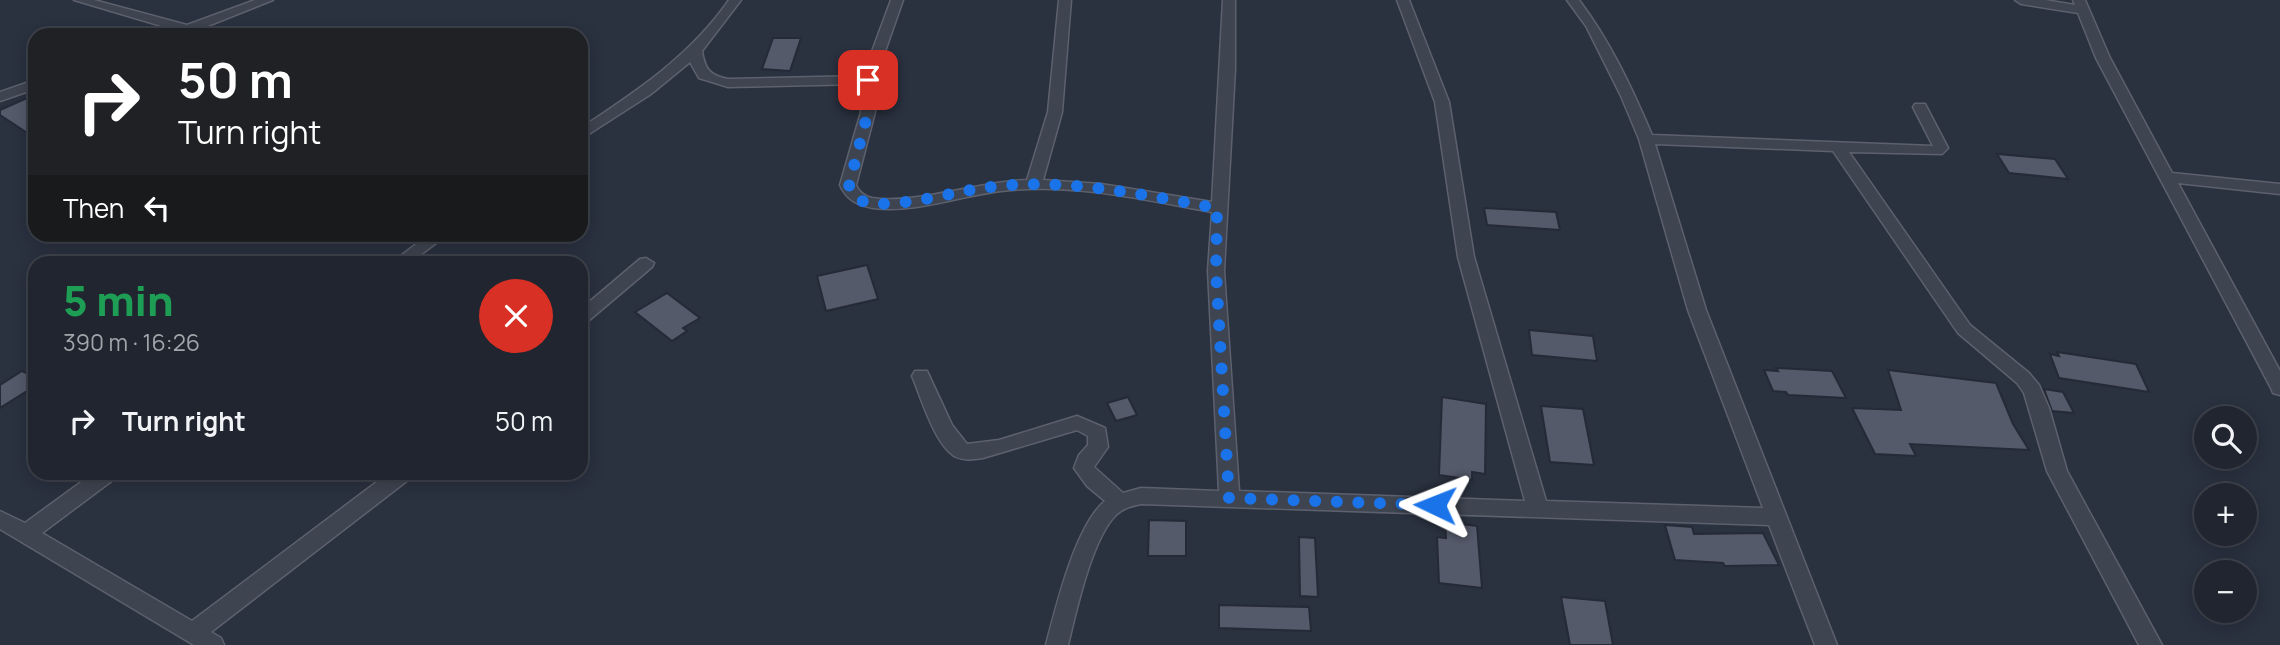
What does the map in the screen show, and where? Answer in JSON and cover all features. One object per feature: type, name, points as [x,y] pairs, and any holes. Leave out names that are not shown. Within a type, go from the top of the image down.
[{"type":"street","points":[[80,0],[183,28]]},
{"type":"street","points":[[190,28],[267,0]]},
{"type":"street","points":[[588,130],[680,67],[722,21],[735,0]]},
{"type":"street","points":[[897,0],[868,80],[868,112],[849,185],[851,193],[862,201],[879,204],[1003,185],[1034,183],[1111,191],[1217,208]]},
{"type":"street","points":[[1034,183],[1055,112],[1065,0]]},
{"type":"street","points":[[1229,0],[1228,69],[1217,208],[1216,271],[1229,498]]},
{"type":"street","points":[[1403,0],[1442,102],[1466,257],[1538,509]]},
{"type":"street","points":[[1573,0],[1592,26],[1628,96],[1646,139],[1697,310],[1826,645]]},
{"type":"street","points":[[2021,0],[2081,5],[2103,58],[2280,388]]},
{"type":"street","points":[[696,52],[696,66],[702,74],[711,80],[727,83],[868,80]]},
{"type":"street","points":[[0,97],[28,87]]},
{"type":"street","points":[[1646,139],[1937,151],[1941,148],[1920,107]]},
{"type":"street","points":[[1839,148],[1964,329],[2023,377],[2032,390],[2040,408],[2057,471],[2151,645]]},
{"type":"street","points":[[2167,177],[2280,189]]},
{"type":"street","points":[[409,256],[429,242]]},
{"type":"street","points":[[588,312],[646,263]]},
{"type":"street","points":[[921,376],[948,435],[962,451],[974,453],[990,450],[1077,423],[1089,426],[1098,433],[1098,447],[1086,460],[1084,468],[1094,481],[1119,501]]},
{"type":"street","points":[[24,535],[99,480]]},
{"type":"street","points":[[193,633],[394,480]]},
{"type":"street","points":[[1057,645],[1094,530],[1104,513],[1119,501],[1141,496],[1777,517]]},
{"type":"street","points":[[0,519],[213,645]]},
{"type":"building","points":[[773,38],[801,38],[790,71],[762,69]]},
{"type":"building","points":[[28,99],[28,133],[0,115],[0,110]]},
{"type":"building","points":[[1997,154],[2055,159],[2068,179],[2009,173]]},
{"type":"building","points":[[1484,208],[1556,212],[1560,230],[1487,225]]},
{"type":"building","points":[[867,265],[878,299],[826,311],[817,276]]},
{"type":"building","points":[[667,293],[700,318],[683,328],[687,331],[672,341],[635,312]]},
{"type":"building","points":[[1529,330],[1593,336],[1597,361],[1532,355]]},
{"type":"building","points":[[2057,352],[2136,364],[2149,392],[2059,378],[2050,354],[2059,356]]},
{"type":"building","points":[[1776,368],[1832,371],[1846,398],[1788,395],[1786,392],[1773,391],[1764,370],[1778,371]]},
{"type":"building","points":[[1888,370],[1996,383],[2013,424],[2029,450],[1910,444],[1916,456],[1875,454],[1852,408],[1901,410]]},
{"type":"building","points":[[22,371],[28,374],[28,390],[0,408],[0,385]]},
{"type":"building","points":[[2044,389],[2063,392],[2074,413],[2052,411]]},
{"type":"building","points":[[1128,397],[1137,415],[1116,421],[1107,403]]},
{"type":"building","points":[[1442,397],[1486,404],[1485,474],[1472,472],[1472,480],[1439,475]]},
{"type":"building","points":[[1541,406],[1583,409],[1594,465],[1550,462]]},
{"type":"building","points":[[1149,520],[1186,521],[1186,556],[1148,556]]},
{"type":"building","points":[[1445,522],[1477,526],[1482,588],[1439,583],[1437,537],[1446,538]]},
{"type":"building","points":[[1665,525],[1692,527],[1694,534],[1763,533],[1779,565],[1725,566],[1723,563],[1675,560]]},
{"type":"building","points":[[1299,537],[1315,538],[1318,597],[1300,596]]},
{"type":"building","points":[[1561,597],[1605,601],[1613,645],[1570,645]]},
{"type":"building","points":[[1219,605],[1309,607],[1311,631],[1219,628]]},
{"type":"route","points":[[868,80],[868,112],[849,185],[851,193],[862,201],[879,204],[1003,185],[1034,183],[1111,191],[1217,208],[1216,271],[1229,498],[1435,505]]}]
